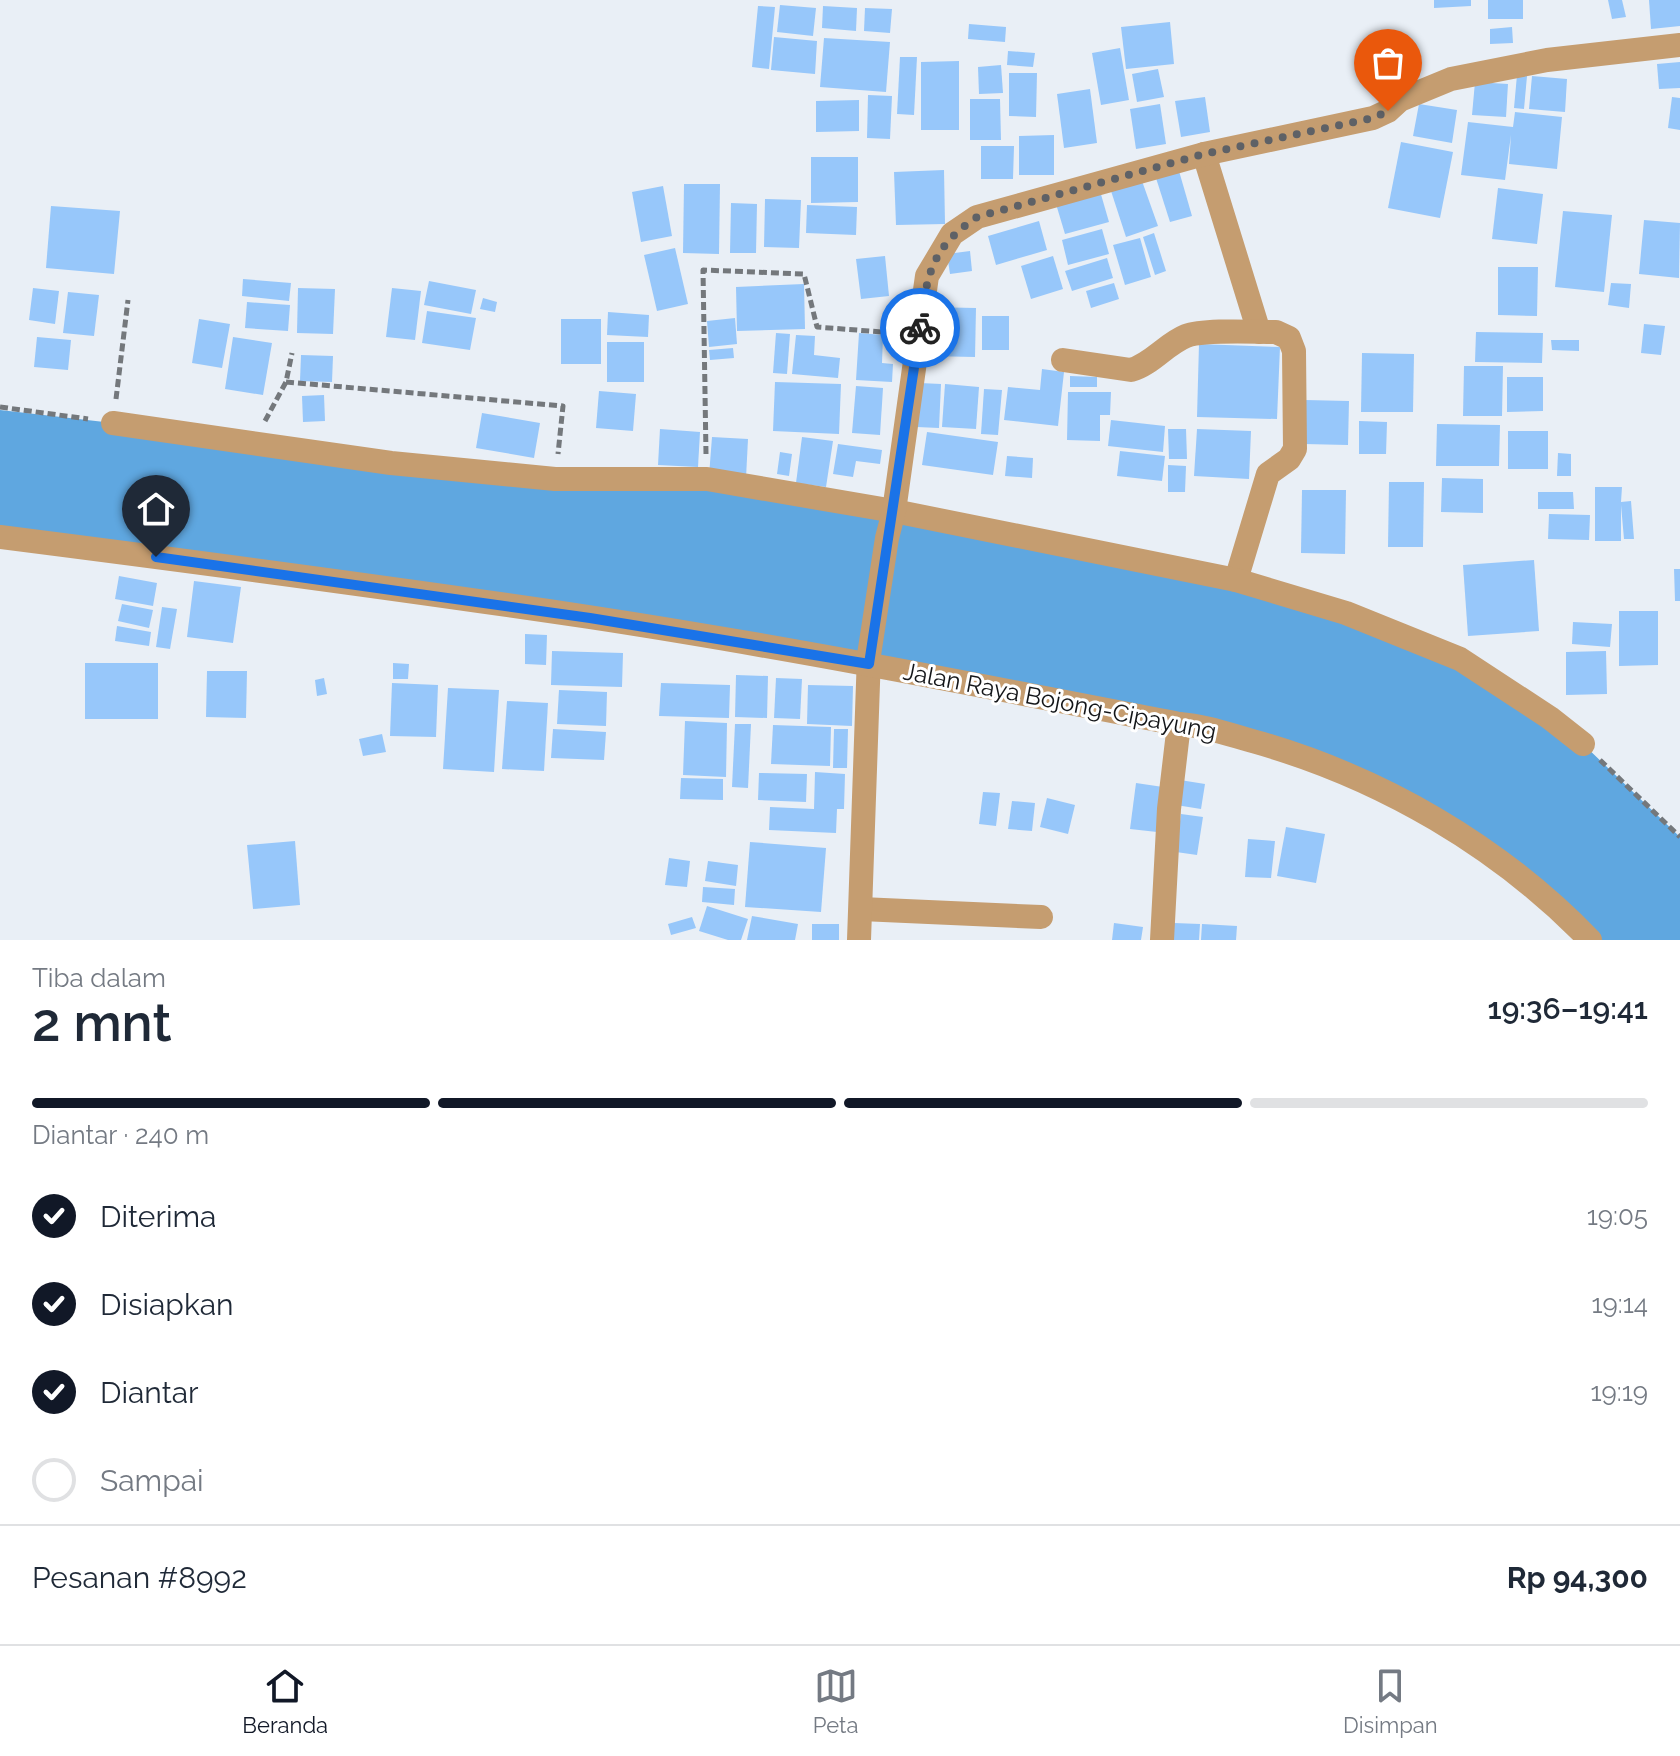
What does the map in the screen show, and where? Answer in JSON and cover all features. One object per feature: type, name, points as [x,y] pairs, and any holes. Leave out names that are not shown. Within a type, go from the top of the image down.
[{"type":"street","points":[[859,940],[869,660],[887,538],[894,511],[927,276],[952,234],[977,217],[1204,154],[1373,118],[1388,111],[1400,100],[1451,79],[1547,60],[1680,45]]},
{"type":"street","points":[[1204,154],[1259,332]]},
{"type":"street","points":[[1063,360],[1131,370],[1140,368],[1186,336],[1276,332],[1289,338],[1294,351],[1295,449],[1289,459],[1268,474],[1236,580]]},
{"type":"street","points":[[113,423],[391,463],[555,479],[707,479],[894,511],[1236,580],[1346,613],[1460,659],[1550,718],[1583,744]]},
{"type":"street","name":"Jalan Raya Bojong-Cipayung","points":[[0,537],[218,564],[869,660],[1200,726],[1347,772],[1394,795],[1510,868],[1561,910],[1590,940]]},
{"type":"street","points":[[1162,940],[1169,809],[1179,724]]},
{"type":"street","points":[[861,909],[1041,917]]},
{"type":"path","points":[[707,479],[703,270],[804,274],[817,327],[919,335]]},
{"type":"path","points":[[0,407],[113,423],[128,300]]},
{"type":"path","points":[[254,443],[286,382],[292,353]]},
{"type":"path","points":[[286,382],[563,406],[555,479]]},
{"type":"path","points":[[1583,744],[1680,837]]},
{"type":"water","points":[[0,410],[389,462],[707,479],[1236,580],[1460,659],[1583,744],[1680,837],[1680,940],[1581,940],[1510,868],[1347,772],[869,664],[0,537]]},
{"type":"building","points":[[1434,0],[1471,0],[1471,6],[1434,8]]},
{"type":"building","points":[[1488,0],[1523,0],[1523,19],[1488,19]]},
{"type":"building","points":[[1608,0],[1622,0],[1626,17],[1612,19]]},
{"type":"building","points":[[1649,0],[1680,0],[1680,26],[1651,29]]},
{"type":"building","points":[[780,5],[816,8],[813,36],[777,32]]},
{"type":"building","points":[[758,6],[775,7],[769,69],[752,67]]},
{"type":"building","points":[[823,6],[857,8],[856,31],[822,28]]},
{"type":"building","points":[[865,8],[892,9],[890,33],[864,31]]},
{"type":"building","points":[[1170,22],[1174,64],[1126,69],[1121,27]]},
{"type":"building","points":[[969,24],[1006,27],[1005,42],[968,39]]},
{"type":"building","points":[[1512,27],[1513,43],[1490,44],[1490,29]]},
{"type":"building","points":[[774,37],[817,41],[815,74],[771,70]]},
{"type":"building","points":[[824,38],[890,42],[886,92],[820,87]]},
{"type":"building","points":[[1120,48],[1129,100],[1101,105],[1092,53]]},
{"type":"building","points":[[1008,51],[1035,53],[1033,67],[1007,65]]},
{"type":"building","points":[[900,57],[917,57],[914,115],[897,114]]},
{"type":"building","points":[[959,61],[959,130],[921,130],[921,62]]},
{"type":"building","points":[[1680,62],[1680,88],[1659,89],[1657,64]]},
{"type":"building","points":[[1001,65],[1003,93],[979,94],[978,67]]},
{"type":"building","points":[[1158,69],[1164,97],[1137,102],[1132,74]]},
{"type":"building","points":[[1009,73],[1037,73],[1036,117],[1009,116]]},
{"type":"building","points":[[1517,75],[1527,76],[1524,109],[1514,108]]},
{"type":"building","points":[[1532,76],[1567,79],[1565,112],[1529,109]]},
{"type":"building","points":[[1475,82],[1508,84],[1506,117],[1472,115]]},
{"type":"building","points":[[1090,89],[1097,143],[1064,148],[1057,94]]},
{"type":"building","points":[[868,95],[892,96],[890,139],[867,138]]},
{"type":"building","points":[[1205,97],[1210,132],[1181,137],[1175,101]]},
{"type":"building","points":[[1672,97],[1680,98],[1680,130],[1668,128]]},
{"type":"building","points":[[970,99],[1000,99],[1001,140],[970,140]]},
{"type":"building","points":[[859,100],[859,131],[816,132],[816,101]]},
{"type":"building","points":[[1160,104],[1166,144],[1136,149],[1130,109]]},
{"type":"building","points":[[1419,104],[1457,110],[1452,143],[1413,136]]},
{"type":"building","points":[[1515,112],[1562,117],[1557,169],[1509,164],[1511,135],[1505,180],[1461,175],[1468,122],[1513,127]]},
{"type":"building","points":[[1054,135],[1054,175],[1019,175],[1019,136]]},
{"type":"building","points":[[1401,142],[1453,152],[1440,218],[1388,208]]},
{"type":"building","points":[[981,146],[1014,146],[1013,179],[981,179]]},
{"type":"building","points":[[811,157],[858,157],[858,202],[811,203]]},
{"type":"building","points":[[944,170],[945,224],[896,225],[894,172]]},
{"type":"building","points":[[1179,171],[1192,216],[1170,222],[1156,178]]},
{"type":"building","points":[[1142,181],[1158,226],[1126,237],[1111,191]]},
{"type":"building","points":[[684,184],[720,184],[719,254],[683,253]]},
{"type":"building","points":[[663,186],[672,236],[641,242],[632,192]]},
{"type":"building","points":[[1498,188],[1543,194],[1537,244],[1492,239]]},
{"type":"building","points":[[1100,191],[1109,222],[1065,234],[1056,204]]},
{"type":"building","points":[[765,199],[801,200],[799,248],[764,247]]},
{"type":"building","points":[[731,203],[757,204],[756,253],[730,253]]},
{"type":"building","points":[[807,205],[857,207],[856,235],[806,233]]},
{"type":"building","points":[[51,206],[120,211],[114,274],[46,268]]},
{"type":"building","points":[[1563,211],[1612,215],[1604,292],[1555,287]]},
{"type":"building","points":[[1644,220],[1680,223],[1679,278],[1639,274]]},
{"type":"building","points":[[1039,221],[1047,250],[996,265],[988,236]]},
{"type":"building","points":[[1102,229],[1109,254],[1068,265],[1062,240]]},
{"type":"building","points":[[1154,233],[1166,271],[1155,275],[1143,237]]},
{"type":"building","points":[[1140,238],[1151,277],[1125,285],[1113,245]]},
{"type":"building","points":[[675,248],[688,304],[657,311],[644,255]]},
{"type":"building","points":[[970,251],[972,271],[950,274],[947,254]]},
{"type":"building","points":[[885,256],[889,296],[861,299],[856,259]]},
{"type":"building","points":[[1053,256],[1063,289],[1031,299],[1021,266]]},
{"type":"building","points":[[1107,258],[1113,278],[1072,291],[1065,271]]},
{"type":"building","points":[[1498,267],[1538,267],[1537,316],[1498,315]]},
{"type":"building","points":[[243,279],[291,283],[289,301],[242,296]]},
{"type":"building","points":[[429,281],[476,290],[471,314],[424,305]]},
{"type":"building","points":[[1114,283],[1119,299],[1091,308],[1086,291]]},
{"type":"building","points":[[1611,283],[1631,284],[1629,308],[1608,305]]},
{"type":"building","points":[[804,284],[805,329],[737,331],[736,287]]},
{"type":"building","points":[[33,288],[59,291],[55,324],[29,320]]},
{"type":"building","points":[[298,288],[335,289],[333,334],[297,333]]},
{"type":"building","points":[[392,288],[421,291],[415,340],[386,337]]},
{"type":"building","points":[[68,292],[99,295],[94,336],[63,333]]},
{"type":"building","points":[[483,298],[497,302],[495,312],[480,309]]},
{"type":"building","points":[[247,302],[290,305],[288,331],[245,328]]},
{"type":"building","points":[[927,307],[976,308],[975,357],[927,356]]},
{"type":"building","points":[[427,311],[476,318],[470,350],[422,343]]},
{"type":"building","points":[[608,312],[649,315],[648,337],[607,335]]},
{"type":"building","points":[[982,316],[1009,316],[1009,350],[982,350]]},
{"type":"building","points":[[735,318],[737,344],[709,347],[707,321]]},
{"type":"building","points":[[199,319],[230,324],[222,368],[192,363]]},
{"type":"building","points":[[561,319],[601,319],[601,364],[561,364]]},
{"type":"building","points":[[1644,324],[1665,326],[1661,355],[1641,353]]},
{"type":"building","points":[[1476,332],[1543,333],[1542,363],[1475,362]]},
{"type":"building","points":[[776,333],[790,334],[787,374],[773,373]]},
{"type":"building","points":[[859,333],[883,335],[882,363],[893,364],[892,382],[856,380]]},
{"type":"building","points":[[796,335],[815,336],[814,355],[840,358],[838,378],[792,374]]},
{"type":"building","points":[[37,337],[71,340],[68,370],[34,367]]},
{"type":"building","points":[[233,337],[272,343],[263,395],[225,389]]},
{"type":"building","points":[[1551,340],[1579,340],[1579,351],[1552,350]]},
{"type":"building","points":[[607,342],[644,342],[644,382],[607,382]]},
{"type":"building","points":[[1199,344],[1280,347],[1277,419],[1197,417]]},
{"type":"building","points":[[733,348],[734,358],[710,360],[709,350]]},
{"type":"building","points":[[1362,353],[1414,354],[1413,412],[1361,412]]},
{"type":"building","points":[[301,355],[333,356],[332,382],[300,381]]},
{"type":"building","points":[[1464,366],[1503,366],[1502,416],[1463,416]]},
{"type":"building","points":[[1042,369],[1064,372],[1058,426],[1004,420],[1008,387],[1040,390]]},
{"type":"building","points":[[1070,376],[1097,377],[1097,387],[1070,387]]},
{"type":"building","points":[[1507,377],[1543,377],[1543,411],[1507,412]]},
{"type":"building","points":[[775,382],[841,384],[839,434],[773,431]]},
{"type":"building","points":[[920,383],[941,384],[939,428],[917,427]]},
{"type":"building","points":[[945,384],[979,387],[976,429],[942,427]]},
{"type":"building","points":[[856,386],[883,388],[880,435],[852,433]]},
{"type":"building","points":[[984,389],[1002,390],[998,435],[981,434]]},
{"type":"building","points":[[599,391],[636,394],[633,431],[596,428]]},
{"type":"building","points":[[1068,392],[1111,392],[1110,415],[1100,415],[1100,441],[1067,440]]},
{"type":"building","points":[[324,395],[325,421],[303,422],[302,396]]},
{"type":"building","points":[[1305,400],[1349,401],[1348,445],[1304,444]]},
{"type":"building","points":[[482,413],[540,423],[534,458],[476,448]]},
{"type":"building","points":[[1111,420],[1165,426],[1163,452],[1108,446]]},
{"type":"building","points":[[1359,421],[1387,422],[1386,454],[1359,454]]},
{"type":"building","points":[[1437,424],[1500,425],[1499,466],[1436,466]]},
{"type":"building","points":[[660,429],[700,432],[698,467],[658,465]]},
{"type":"building","points":[[1168,429],[1186,429],[1187,459],[1169,459]]},
{"type":"building","points":[[1197,429],[1251,431],[1249,479],[1194,476]]},
{"type":"building","points":[[1508,431],[1548,431],[1548,469],[1508,469]]},
{"type":"building","points":[[927,432],[998,442],[993,475],[922,465]]},
{"type":"building","points":[[712,437],[748,439],[746,478],[709,476]]},
{"type":"building","points":[[802,437],[833,441],[826,487],[796,483]]},
{"type":"building","points":[[838,444],[882,450],[880,464],[856,461],[853,477],[833,474]]},
{"type":"building","points":[[1120,451],[1165,456],[1162,481],[1117,476]]},
{"type":"building","points":[[780,452],[792,454],[789,476],[777,474]]},
{"type":"building","points":[[1558,453],[1571,454],[1571,476],[1557,476]]},
{"type":"building","points":[[1007,456],[1033,458],[1032,478],[1005,476]]},
{"type":"building","points":[[1168,465],[1186,466],[1185,492],[1168,492]]},
{"type":"building","points":[[1442,478],[1483,479],[1483,513],[1441,512]]},
{"type":"building","points":[[1389,482],[1424,482],[1423,547],[1388,547]]},
{"type":"building","points":[[1595,487],[1622,487],[1621,502],[1631,501],[1634,539],[1624,539],[1621,505],[1621,541],[1595,541]]},
{"type":"building","points":[[1302,490],[1346,490],[1345,554],[1301,553]]},
{"type":"building","points":[[1538,492],[1573,492],[1574,509],[1538,509]]},
{"type":"building","points":[[1549,514],[1590,515],[1589,540],[1548,539]]},
{"type":"building","points":[[1534,560],[1539,631],[1468,636],[1463,565]]},
{"type":"building","points":[[1674,569],[1680,569],[1680,601],[1675,601]]},
{"type":"building","points":[[119,576],[157,583],[153,606],[115,599]]},
{"type":"building","points":[[194,581],[241,587],[233,643],[187,637]]},
{"type":"building","points":[[122,604],[153,610],[149,628],[118,621]]},
{"type":"building","points":[[162,607],[177,609],[170,649],[156,647]]},
{"type":"building","points":[[1619,611],[1658,611],[1658,665],[1619,666]]},
{"type":"building","points":[[1573,622],[1612,624],[1610,647],[1572,644]]},
{"type":"building","points":[[117,626],[151,632],[149,646],[115,641]]},
{"type":"building","points":[[525,634],[547,635],[546,665],[525,664]]},
{"type":"building","points":[[552,651],[623,653],[622,687],[551,685]]},
{"type":"building","points":[[1606,651],[1607,694],[1566,695],[1566,652]]},
{"type":"building","points":[[85,663],[158,663],[158,719],[85,719]]},
{"type":"building","points":[[393,663],[409,664],[408,679],[393,679]]},
{"type":"building","points":[[207,671],[247,671],[246,718],[206,717]]},
{"type":"building","points":[[736,675],[768,676],[767,718],[735,717]]},
{"type":"building","points":[[324,678],[327,694],[317,696],[315,680]]},
{"type":"building","points":[[776,678],[802,679],[800,719],[774,718]]},
{"type":"building","points":[[392,683],[438,685],[436,737],[390,736]]},
{"type":"building","points":[[661,683],[730,685],[729,718],[659,716]]},
{"type":"building","points":[[808,685],[853,686],[852,726],[807,724]]},
{"type":"building","points":[[448,688],[499,690],[494,772],[443,769]]},
{"type":"building","points":[[559,690],[607,692],[606,726],[557,724]]},
{"type":"building","points":[[507,701],[548,703],[544,771],[502,769]]},
{"type":"building","points":[[685,721],[727,723],[726,777],[683,775]]},
{"type":"building","points":[[735,724],[751,724],[748,788],[732,787]]},
{"type":"building","points":[[773,725],[831,727],[830,766],[771,764]]},
{"type":"building","points":[[553,729],[606,732],[604,760],[551,758]]},
{"type":"building","points":[[834,729],[848,729],[847,768],[833,768]]},
{"type":"building","points":[[382,734],[386,752],[363,756],[359,739]]},
{"type":"building","points":[[815,772],[845,774],[844,809],[837,809],[836,833],[769,830],[770,807],[814,809]]},
{"type":"building","points":[[759,773],[807,774],[806,802],[758,800]]},
{"type":"building","points":[[681,778],[723,779],[723,800],[680,799]]},
{"type":"building","points":[[1180,780],[1205,784],[1201,809],[1176,805]]},
{"type":"building","points":[[1136,783],[1163,787],[1157,832],[1130,829]]},
{"type":"building","points":[[983,792],[1000,793],[996,826],[979,824]]},
{"type":"building","points":[[1047,798],[1075,805],[1068,834],[1040,827]]},
{"type":"building","points":[[1012,801],[1035,803],[1032,831],[1008,829]]},
{"type":"building","points":[[1181,814],[1203,817],[1197,855],[1176,852]]},
{"type":"building","points":[[1286,827],[1325,834],[1316,883],[1277,876]]},
{"type":"building","points":[[1248,839],[1275,841],[1271,878],[1245,877]]},
{"type":"building","points":[[295,841],[300,905],[253,909],[247,845]]},
{"type":"building","points":[[750,842],[826,848],[821,912],[745,907]]},
{"type":"building","points":[[669,858],[690,861],[687,887],[665,885]]},
{"type":"building","points":[[708,861],[738,865],[736,886],[705,881]]},
{"type":"building","points":[[703,887],[735,889],[734,905],[702,902]]},
{"type":"building","points":[[707,906],[748,919],[741,940],[728,940],[699,931]]},
{"type":"building","points":[[752,916],[798,924],[795,940],[747,940]]},
{"type":"building","points":[[692,917],[696,928],[671,935],[668,924]]},
{"type":"building","points":[[1114,923],[1143,927],[1141,940],[1112,940]]},
{"type":"building","points":[[1174,923],[1200,924],[1199,940],[1172,940]]},
{"type":"building","points":[[812,924],[839,924],[839,940],[812,940]]},
{"type":"building","points":[[1202,924],[1237,926],[1236,940],[1201,940]]},
{"type":"way so far","points":[[920,328],[927,276],[952,234],[977,217],[1204,154],[1373,118],[1388,111]]},
{"type":"route","points":[[156,557],[590,618],[869,664],[920,328]]}]
